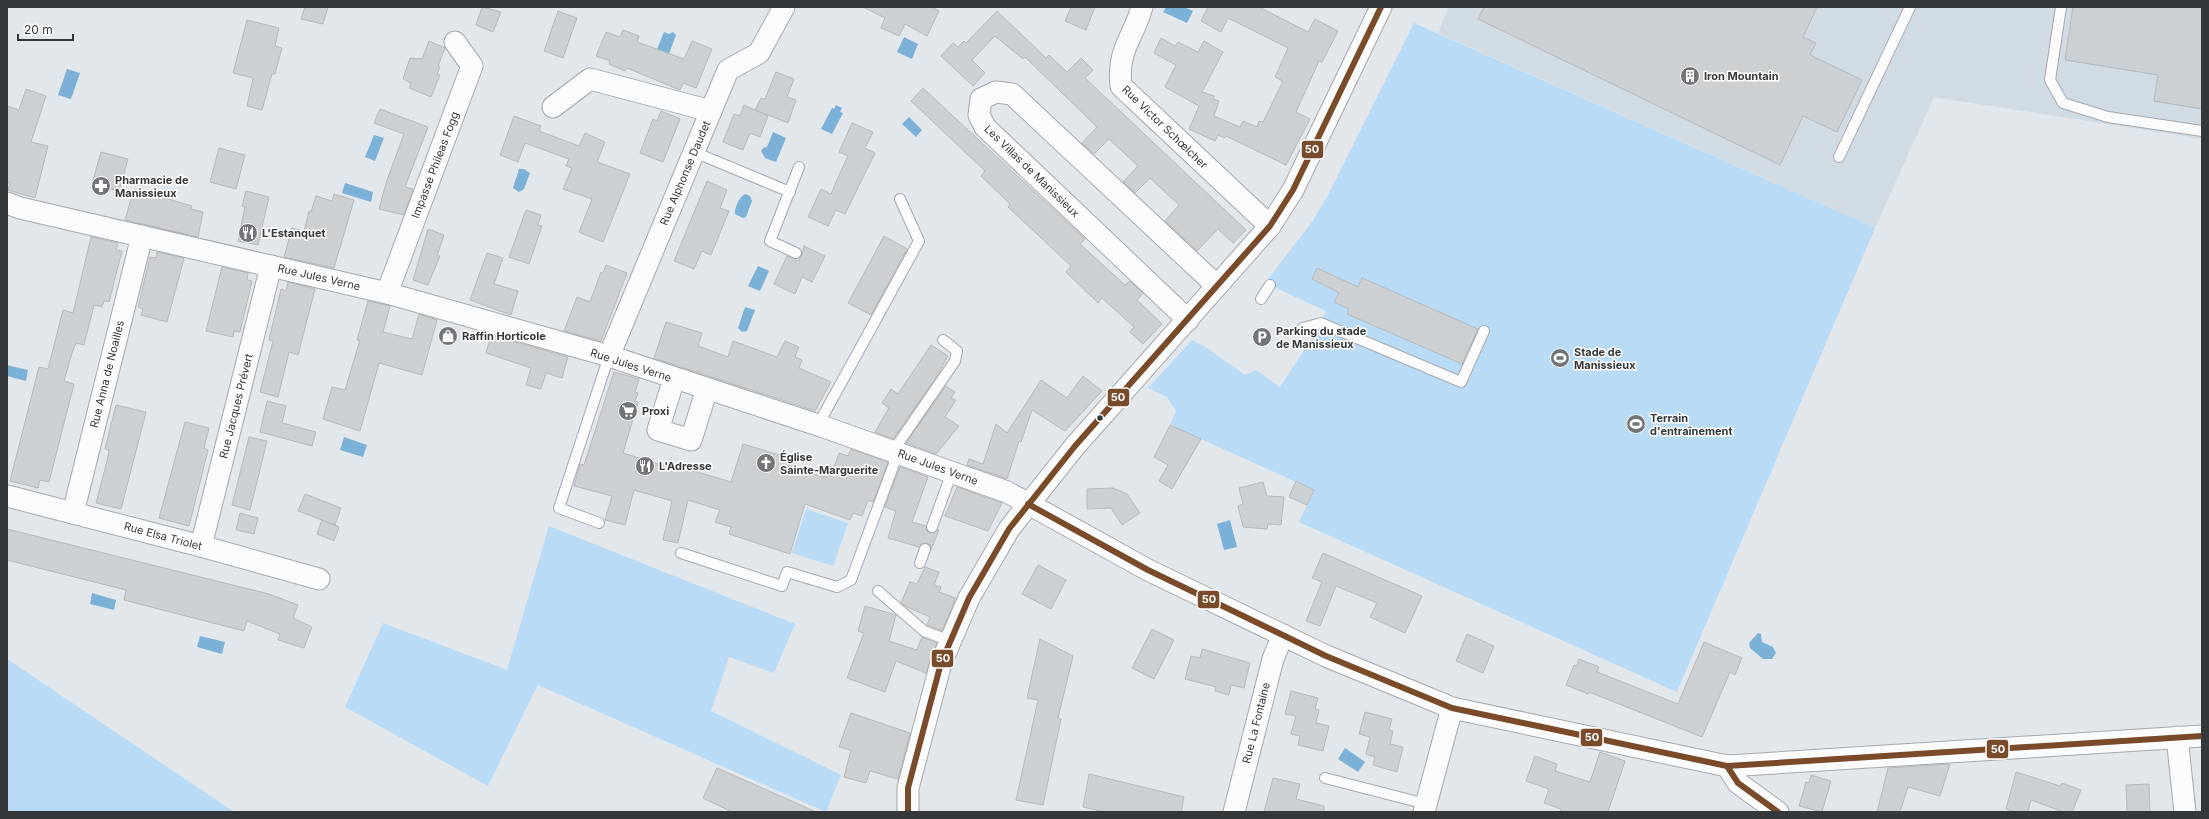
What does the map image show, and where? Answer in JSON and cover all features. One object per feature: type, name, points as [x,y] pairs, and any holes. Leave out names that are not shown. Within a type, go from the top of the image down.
[{"type":"street","name":"Rue Alphonse Daudet","points":[[609,356],[728,70],[759,53],[767,42],[784,7]]},
{"type":"street","name":"Rue Victor Schœlcher","points":[[1142,7],[1123,50],[1119,70],[1121,86],[1270,226]]},
{"type":"street","points":[[908,812],[908,788],[941,663],[969,598],[1009,529],[1075,446],[1270,226],[1293,190],[1381,7]]},
{"type":"street","name":"Impasse Phileas Fogg","points":[[387,293],[472,66],[455,42]]},
{"type":"street","points":[[553,107],[590,79],[711,111]]},
{"type":"street","name":"Les Villas de Manissieux","points":[[1188,320],[985,127],[979,114],[981,99],[996,92],[1012,94],[1217,286]]},
{"type":"street","name":"Rue Jules Verne","points":[[7,203],[20,208],[387,293],[609,356],[674,379],[818,425],[1006,492],[1148,570],[1326,656],[1452,708],[1727,766],[2202,736]]},
{"type":"street","name":"Rue Anna de Noailles","points":[[73,513],[142,236]]},
{"type":"street","name":"Rue Jacques Prévert","points":[[201,546],[271,266]]},
{"type":"street","points":[[674,379],[658,430],[691,440],[707,389]]},
{"type":"street","name":"Rue Elsa Triolet","points":[[7,496],[201,546],[318,579]]},
{"type":"street","name":"Rue La Fontaine","points":[[1234,812],[1272,659],[1283,635]]},
{"type":"street","points":[[1425,808],[1452,708]]},
{"type":"street","points":[[2177,737],[2185,812]]},
{"type":"street","points":[[1727,766],[1738,783],[1778,812]]},
{"type":"lane","points":[[1839,157],[1910,7]]},
{"type":"lane","points":[[2061,7],[2050,80],[2063,103],[2108,117],[2202,131]]},
{"type":"lane","points":[[694,152],[790,192]]},
{"type":"lane","points":[[796,254],[770,241],[799,167]]},
{"type":"lane","points":[[818,425],[919,241],[900,199]]},
{"type":"lane","points":[[1261,299],[1270,285]]},
{"type":"lane","points":[[1303,328],[1321,323],[1461,382],[1484,331]]},
{"type":"lane","points":[[681,553],[782,586],[787,572],[837,587],[851,580],[895,452],[955,361],[957,351],[943,340]]},
{"type":"lane","points":[[599,523],[559,508],[609,356]]},
{"type":"lane","points":[[932,527],[952,472]]},
{"type":"lane","points":[[920,563],[925,549]]},
{"type":"lane","points":[[878,591],[924,631],[950,641]]},
{"type":"lane","points":[[1325,778],[1425,808]]},
{"type":"shaded area","points":[[1166,7],[1184,7],[1193,11],[1187,23],[1163,12]]},
{"type":"shaded area","points":[[1449,7],[2202,7],[2202,139],[1934,97],[1875,228],[1438,33]]},
{"type":"shaded area","name":"Stade de Manissieux","points":[[1414,23],[1875,228],[1677,692],[1299,522],[1314,490],[1170,425],[1176,411],[1167,397],[1148,388],[1192,340],[1204,346],[1245,375],[1256,370],[1280,387],[1318,329],[1326,311],[1265,283],[1312,222],[1328,195]]},
{"type":"shaded area","points":[[664,32],[669,34],[673,32],[676,35],[667,59],[655,54]]},
{"type":"shaded area","points":[[904,37],[918,44],[912,59],[897,52]]},
{"type":"shaded area","points":[[67,69],[80,73],[71,99],[58,95]]},
{"type":"shaded area","points":[[836,105],[842,108],[840,112],[843,113],[832,134],[821,129],[832,108],[834,109]]},
{"type":"shaded area","points":[[909,117],[922,130],[916,137],[902,124]]},
{"type":"shaded area","points":[[773,132],[786,138],[776,162],[765,158],[761,151],[763,148],[767,147]]},
{"type":"shaded area","points":[[374,135],[384,138],[375,161],[365,157]]},
{"type":"shaded area","points":[[519,169],[524,169],[530,173],[524,189],[519,192],[513,188]]},
{"type":"shaded area","points":[[345,183],[373,192],[371,202],[342,193]]},
{"type":"shaded area","points":[[745,194],[750,196],[752,201],[746,217],[743,218],[735,214],[735,212],[739,200]]},
{"type":"shaded area","points":[[758,266],[769,271],[760,291],[748,286]]},
{"type":"shaded area","points":[[745,307],[755,310],[747,331],[742,332],[738,328]]},
{"type":"shaded area","points":[[7,365],[28,370],[26,381],[7,376]]},
{"type":"shaded area","points":[[344,437],[367,445],[363,457],[340,450]]},
{"type":"shaded area","points":[[806,509],[848,523],[833,566],[792,553]]},
{"type":"shaded area","points":[[1230,520],[1237,547],[1224,550],[1217,524]]},
{"type":"shaded area","points":[[549,526],[795,624],[774,673],[729,657],[711,711],[841,775],[826,812],[538,685],[488,786],[345,707],[383,623],[507,670]]},
{"type":"shaded area","points":[[92,593],[116,600],[114,610],[90,604]]},
{"type":"shaded area","points":[[1758,633],[1761,634],[1762,642],[1773,647],[1776,653],[1772,659],[1763,659],[1750,648],[1749,643]]},
{"type":"shaded area","points":[[200,636],[225,642],[222,654],[197,647]]},
{"type":"shaded area","points":[[7,659],[234,812],[7,812]]},
{"type":"shaded area","points":[[1345,748],[1365,762],[1358,772],[1338,759]]},
{"type":"building","points":[[305,7],[328,7],[323,24],[301,19]]},
{"type":"building","points":[[482,7],[501,12],[493,32],[476,25]]},
{"type":"building","points":[[863,7],[931,7],[939,11],[927,36],[905,24],[899,36],[881,28],[885,18]]},
{"type":"building","points":[[1071,7],[1095,7],[1086,30],[1065,21]]},
{"type":"building","points":[[1208,7],[1259,7],[1308,32],[1315,19],[1338,31],[1322,62],[1319,61],[1296,112],[1310,119],[1286,165],[1226,136],[1225,138],[1218,135],[1215,141],[1189,129],[1199,106],[1165,87],[1176,65],[1154,53],[1161,38],[1175,46],[1178,42],[1198,52],[1204,41],[1223,52],[1202,92],[1214,96],[1213,99],[1219,101],[1214,116],[1240,127],[1243,121],[1257,127],[1259,121],[1263,122],[1283,81],[1275,77],[1288,48],[1228,18],[1221,32],[1201,21]]},
{"type":"building","name":"Iron Mountain","points":[[1484,7],[1817,7],[1803,37],[1816,43],[1810,55],[1862,80],[1837,132],[1803,116],[1780,165],[1478,19]]},
{"type":"building","points":[[2073,7],[2202,7],[2202,109],[2154,101],[2158,75],[2065,60]]},
{"type":"building","points":[[558,11],[577,18],[563,58],[544,51]]},
{"type":"building","points":[[997,11],[1046,58],[1049,55],[1067,72],[1081,58],[1093,70],[1085,78],[1246,230],[1233,243],[1218,229],[1197,251],[1165,221],[1179,205],[1150,178],[1135,193],[1123,182],[1138,166],[1109,139],[1094,154],[1082,143],[1097,127],[1025,57],[1023,59],[995,36],[972,60],[985,73],[973,86],[941,56],[953,43],[958,47],[964,41],[966,43]]},
{"type":"building","points":[[247,20],[279,28],[275,46],[282,48],[275,74],[272,74],[262,110],[247,106],[253,78],[233,73]]},
{"type":"building","points":[[623,30],[639,36],[637,42],[684,59],[692,41],[712,49],[696,88],[683,83],[680,90],[627,68],[625,71],[609,64],[610,61],[596,56],[606,32],[620,37]]},
{"type":"building","points":[[429,41],[445,48],[438,66],[440,67],[437,74],[440,75],[431,97],[409,88],[411,83],[403,79],[410,58],[422,59]]},
{"type":"building","points":[[776,72],[794,79],[787,97],[796,100],[788,123],[755,110],[761,98],[765,99]]},
{"type":"building","points":[[923,88],[1085,239],[1080,244],[1125,285],[1130,281],[1143,293],[1137,300],[1162,324],[1143,344],[1130,332],[1134,327],[1102,298],[1098,303],[1066,272],[1071,266],[1008,207],[1010,204],[981,176],[985,171],[911,101]]},
{"type":"building","points":[[26,89],[46,96],[31,142],[48,146],[35,198],[8,190],[10,183],[7,182],[7,106],[19,110]]},
{"type":"building","points":[[744,105],[768,116],[760,137],[750,133],[743,150],[723,142],[734,114],[740,116]]},
{"type":"building","points":[[380,109],[428,127],[405,187],[413,189],[404,215],[379,209],[387,180],[404,134],[374,123]]},
{"type":"building","points":[[661,111],[680,119],[663,162],[640,153],[653,119],[657,121]]},
{"type":"building","points":[[514,116],[541,126],[539,131],[579,146],[585,133],[605,142],[597,162],[630,174],[603,242],[579,232],[592,199],[563,189],[572,168],[566,166],[569,159],[525,143],[518,162],[500,155]]},
{"type":"building","points":[[852,123],[873,132],[865,148],[875,153],[845,214],[836,210],[828,226],[808,217],[821,189],[831,194],[848,156],[839,152]]},
{"type":"building","points":[[219,148],[245,155],[236,189],[210,182]]},
{"type":"building","points":[[101,152],[128,159],[119,191],[92,184]]},
{"type":"building","points":[[707,181],[727,190],[720,208],[729,211],[711,255],[702,251],[694,269],[674,261]]},
{"type":"building","points":[[134,189],[192,206],[191,209],[203,212],[198,237],[125,220]]},
{"type":"building","points":[[246,191],[269,197],[258,245],[238,241],[245,207],[242,206]]},
{"type":"building","points":[[334,194],[354,200],[334,268],[284,257],[292,228],[304,231],[309,211],[311,212],[316,196],[332,201]]},
{"type":"building","points":[[526,210],[541,215],[538,225],[542,226],[529,264],[509,257]]},
{"type":"building","points":[[428,229],[444,235],[437,256],[440,256],[428,285],[413,280]]},
{"type":"building","points":[[884,236],[907,249],[871,315],[848,303]]},
{"type":"building","points":[[91,237],[118,243],[116,250],[122,251],[109,302],[104,301],[102,307],[94,305],[84,345],[76,343],[72,353],[64,381],[74,384],[49,482],[40,480],[38,488],[10,481],[39,367],[48,369],[63,310],[73,313]]},
{"type":"building","points":[[804,246],[825,256],[812,282],[802,277],[795,294],[774,284],[787,256],[798,261],[802,255]]},
{"type":"building","points":[[157,252],[184,258],[167,322],[141,315],[143,309],[138,307],[150,257],[156,258]]},
{"type":"building","points":[[487,253],[503,258],[494,284],[518,291],[511,315],[470,300]]},
{"type":"building","points":[[606,265],[627,273],[601,341],[564,331],[577,297],[590,302],[601,272],[603,273]]},
{"type":"building","points":[[222,267],[248,273],[247,280],[252,281],[240,332],[234,331],[233,337],[206,331]]},
{"type":"building","points":[[1317,268],[1358,287],[1362,278],[1478,329],[1462,364],[1347,314],[1349,309],[1334,302],[1339,293],[1312,279]]},
{"type":"building","points":[[288,282],[315,289],[298,355],[289,352],[278,397],[260,392],[273,341],[269,340],[281,289],[286,291]]},
{"type":"building","points":[[368,301],[390,306],[383,332],[412,339],[419,314],[437,320],[422,375],[379,363],[360,431],[323,419],[332,387],[345,390],[360,340],[357,340]]},
{"type":"building","points":[[666,322],[702,333],[698,346],[728,357],[733,341],[777,357],[785,341],[799,347],[795,357],[802,360],[799,368],[831,382],[815,411],[654,358]]},
{"type":"building","points":[[491,335],[568,357],[562,378],[546,373],[541,389],[526,385],[531,368],[486,353]]},
{"type":"building","points":[[931,345],[948,356],[935,379],[893,439],[875,432],[889,408],[882,403],[891,389],[898,394]]},
{"type":"building","points":[[614,372],[639,379],[635,392],[638,393],[635,401],[638,402],[623,453],[678,470],[680,464],[695,468],[694,471],[731,482],[743,444],[793,459],[797,469],[824,477],[828,466],[834,468],[839,453],[848,456],[851,449],[888,462],[873,502],[868,500],[862,516],[853,513],[850,520],[805,504],[790,554],[729,534],[731,527],[715,522],[720,510],[688,500],[678,543],[663,540],[672,501],[634,490],[625,525],[605,520],[612,496],[574,486],[580,464],[584,465]]},
{"type":"building","points":[[1083,376],[1102,391],[1065,431],[1032,410],[1021,442],[1019,441],[1007,479],[967,465],[969,459],[983,464],[996,424],[1007,433],[1041,380],[1067,398]]},
{"type":"building","points":[[946,386],[955,392],[951,398],[956,400],[945,417],[959,426],[936,454],[906,443]]},
{"type":"building","points":[[267,401],[286,406],[282,423],[316,432],[312,446],[260,432]]},
{"type":"building","points":[[116,405],[146,412],[121,509],[96,503],[108,457],[109,450],[105,449]]},
{"type":"building","points":[[185,422],[209,428],[204,448],[208,450],[189,526],[159,518]]},
{"type":"building","points":[[1170,425],[1201,439],[1172,489],[1159,481],[1168,465],[1154,457]]},
{"type":"building","points":[[249,437],[267,441],[250,510],[232,505]]},
{"type":"building","points":[[900,467],[928,477],[912,522],[926,526],[927,531],[930,533],[939,530],[931,550],[930,545],[927,543],[921,544],[919,547],[888,538],[896,511],[885,507]]},
{"type":"building","points":[[1296,481],[1314,490],[1307,505],[1289,497]]},
{"type":"building","points":[[1263,482],[1267,496],[1284,497],[1281,525],[1268,524],[1267,529],[1243,527],[1238,506],[1243,504],[1239,488]]},
{"type":"building","points":[[957,487],[1002,503],[988,531],[945,516]]},
{"type":"building","points":[[1113,488],[1127,494],[1140,513],[1122,525],[1111,508],[1087,509],[1087,489]]},
{"type":"building","points":[[305,494],[341,508],[335,525],[298,511]]},
{"type":"building","points":[[240,513],[258,518],[254,534],[236,530]]},
{"type":"building","points":[[322,520],[339,527],[334,541],[317,534]]},
{"type":"building","points":[[7,529],[269,594],[298,605],[293,618],[312,627],[304,648],[278,640],[280,634],[247,621],[244,631],[124,600],[126,590],[7,560]]},
{"type":"building","points":[[1323,553],[1422,596],[1405,633],[1370,617],[1377,603],[1336,586],[1320,626],[1306,621],[1322,582],[1312,578]]},
{"type":"building","points":[[1038,565],[1066,580],[1051,609],[1022,594]]},
{"type":"building","points":[[925,567],[939,572],[934,585],[941,587],[939,592],[956,598],[942,631],[927,625],[930,617],[901,603],[910,582],[917,584]]},
{"type":"building","points":[[865,606],[896,615],[889,641],[917,650],[922,637],[937,643],[926,673],[896,661],[885,692],[847,678],[864,633],[858,631]]},
{"type":"building","points":[[1152,629],[1174,640],[1154,679],[1132,668]]},
{"type":"building","points":[[1467,634],[1494,646],[1483,673],[1456,661]]},
{"type":"building","points":[[1040,639],[1073,656],[1058,718],[1061,719],[1043,805],[1016,800],[1038,700],[1027,698]]},
{"type":"building","points":[[1704,642],[1742,658],[1735,675],[1730,672],[1702,737],[1589,692],[1588,694],[1566,685],[1574,665],[1577,666],[1579,659],[1599,667],[1597,672],[1678,704]]},
{"type":"building","points":[[1202,649],[1250,663],[1244,688],[1231,685],[1229,695],[1215,691],[1216,687],[1185,679],[1191,656],[1200,658]]},
{"type":"building","points":[[1291,691],[1318,698],[1315,709],[1319,710],[1316,723],[1329,726],[1323,751],[1298,745],[1300,736],[1291,734],[1296,716],[1285,714]]},
{"type":"building","points":[[1365,712],[1392,719],[1389,730],[1393,731],[1390,744],[1403,747],[1397,772],[1373,765],[1375,757],[1366,754],[1370,737],[1359,734]]},
{"type":"building","points":[[851,713],[910,733],[898,779],[870,771],[866,783],[844,777],[851,750],[839,747]]},
{"type":"building","points":[[1600,752],[1625,761],[1608,812],[1560,812],[1561,809],[1544,803],[1549,789],[1526,781],[1535,756],[1557,764],[1555,771],[1590,782]]},
{"type":"building","points":[[1950,764],[1940,796],[1908,787],[1900,812],[1877,812],[1888,768]]},
{"type":"building","points":[[717,768],[816,812],[732,812],[703,798]]},
{"type":"building","points":[[2016,772],[2060,786],[2062,783],[2081,790],[2072,812],[2063,812],[2031,800],[2028,812],[2015,812],[2006,809]]},
{"type":"building","points":[[1089,774],[1184,797],[1181,812],[1105,812],[1083,807]]},
{"type":"building","points":[[1811,775],[1831,781],[1822,812],[1799,806],[1806,782],[1809,783]]},
{"type":"building","points":[[1273,778],[1300,784],[1296,799],[1324,806],[1324,812],[1264,812]]},
{"type":"building","points":[[2149,784],[2150,812],[2127,812],[2126,785]]},
{"type":"transit line","name":"50","points":[[908,812],[908,788],[941,663],[969,598],[1009,529],[1075,446],[1270,226],[1293,190],[1381,7]]},
{"type":"transit line","name":"50","points":[[1028,504],[1148,570],[1326,656],[1452,708],[1727,766],[2202,736]]},
{"type":"transit line","name":"50","points":[[1727,766],[1738,783],[1778,812]]},
{"type":"place","name":"Iron Mountain","points":[[1690,76]]},
{"type":"place","name":"Pharmacie de Manissieux","points":[[101,186]]},
{"type":"place","name":"L'Estanquet","points":[[248,233]]},
{"type":"place","name":"Raffin Horticole","points":[[448,336]]},
{"type":"place","name":"Parking du stade de Manissieux","points":[[1262,337]]},
{"type":"place","name":"Stade de Manissieux","points":[[1560,358]]},
{"type":"place","name":"Proxi","points":[[628,411]]},
{"type":"place","name":"Terrain d'entraînement","points":[[1636,424]]},
{"type":"place","name":"Église Sainte-Marguerite","points":[[766,463]]},
{"type":"place","name":"L'Adresse","points":[[645,466]]}]
